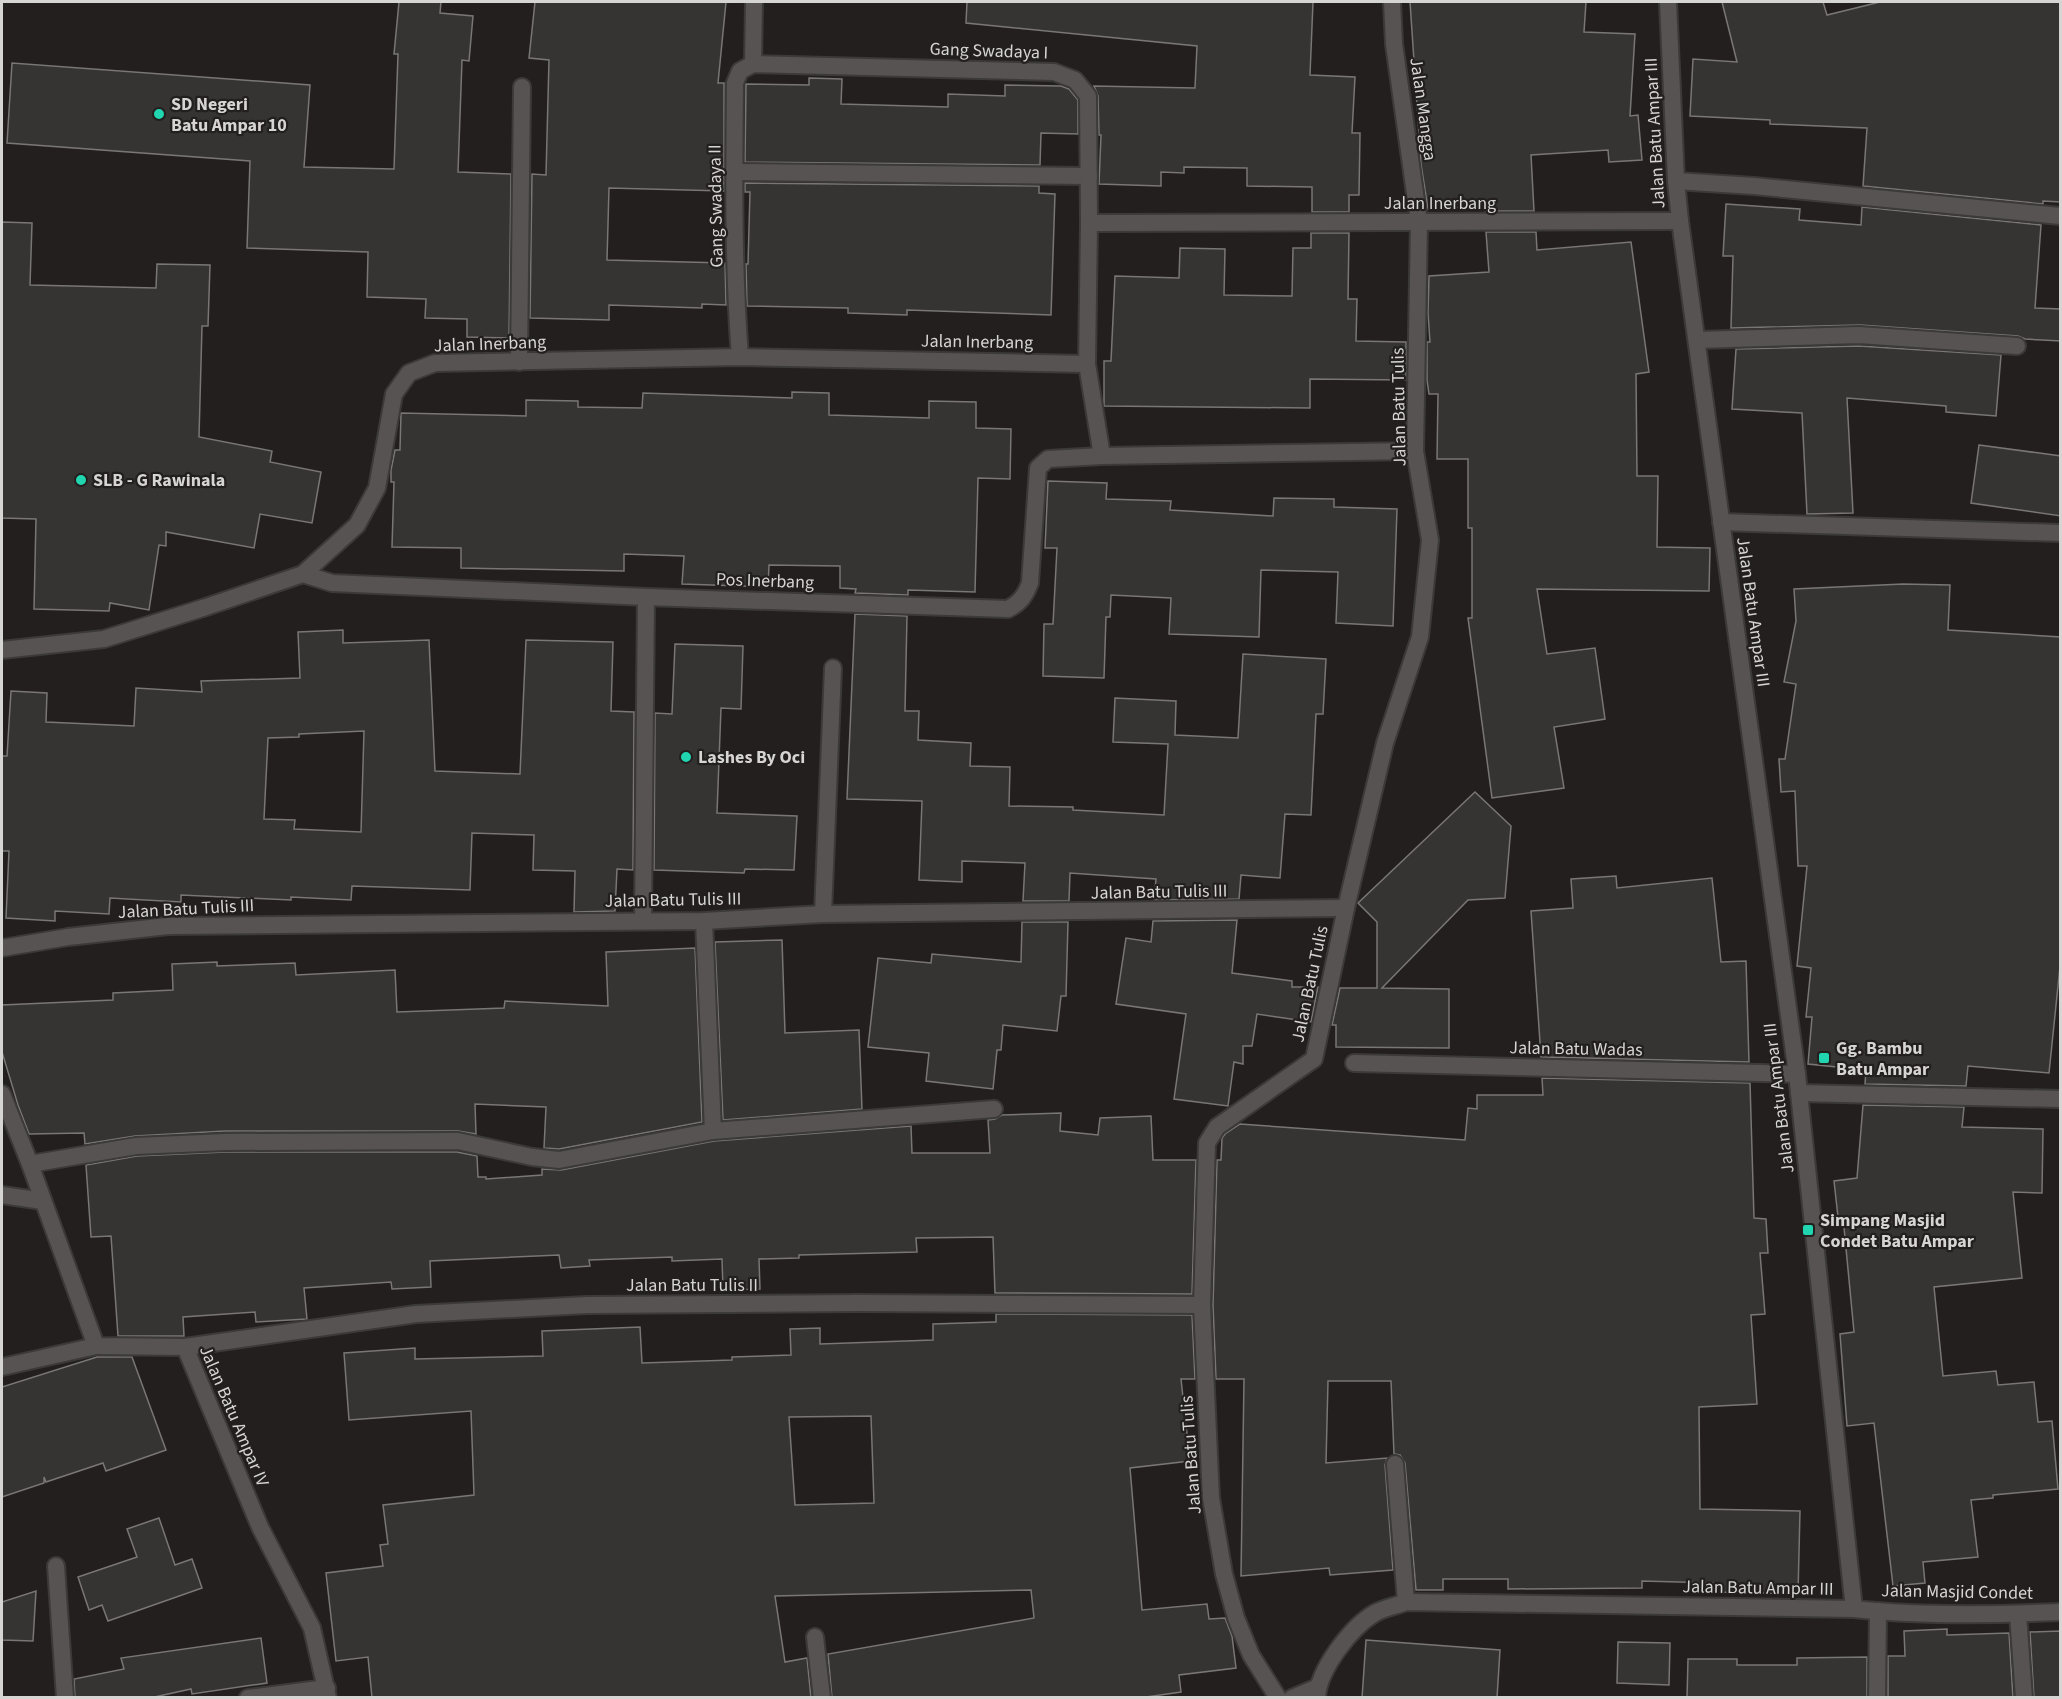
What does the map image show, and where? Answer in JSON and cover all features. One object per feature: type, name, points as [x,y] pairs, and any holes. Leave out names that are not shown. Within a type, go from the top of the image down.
[{"type":"street","points":[[753,64],[754,2]]},
{"type":"street","name":"Jalan Mangga","points":[[1392,2],[1394,44],[1419,222]]},
{"type":"street","name":"Jalan Batu Ampar III","points":[[1318,1692],[1343,1640],[1375,1613],[1406,1602],[1854,1609],[1797,1074],[1680,221],[1676,182],[1668,2]]},
{"type":"street","name":"Gang Swadaya II","points":[[740,357],[734,172],[735,83],[740,71],[753,64]]},
{"type":"street","name":"Gang Swadaya I","points":[[753,64],[1054,72],[1075,80],[1088,96],[1089,223]]},
{"type":"street","points":[[519,362],[522,87]]},
{"type":"street","points":[[734,172],[1089,176]]},
{"type":"street","points":[[1676,182],[1754,186],[2061,216]]},
{"type":"street","name":"Jalan Inerbang","points":[[1089,223],[1680,221]]},
{"type":"street","name":"Jalan Batu Tulis","points":[[1278,1698],[1251,1655],[1236,1618],[1224,1574],[1211,1498],[1202,1305],[1207,1143],[1217,1127],[1314,1059],[1346,908],[1385,743],[1420,637],[1430,540],[1415,451],[1419,222]]},
{"type":"street","points":[[1089,223],[1087,364],[1102,456],[1415,451]]},
{"type":"street","points":[[1697,340],[1859,335],[2017,346]]},
{"type":"street","name":"Jalan Inerbang","points":[[2,650],[104,639],[303,574],[357,525],[377,488],[394,394],[409,373],[435,363],[740,357],[1087,364]]},
{"type":"street","name":"Pos Inerbang","points":[[303,574],[332,583],[646,597],[1008,609],[1018,604],[1026,595],[1030,583],[1038,468],[1048,459],[1102,456]]},
{"type":"street","points":[[1721,522],[2061,533]]},
{"type":"street","points":[[643,921],[646,597]]},
{"type":"street","points":[[823,914],[833,668]]},
{"type":"street","name":"Jalan Batu Tulis III","points":[[2,948],[68,937],[168,926],[704,921],[823,914],[1346,908]]},
{"type":"street","points":[[704,921],[713,1131]]},
{"type":"street","name":"Jalan Batu Wadas","points":[[1354,1063],[1797,1074]]},
{"type":"street","points":[[1799,1093],[2061,1099]]},
{"type":"street","points":[[2,1094],[96,1346]]},
{"type":"street","points":[[30,1164],[136,1146],[237,1142],[458,1141],[532,1157],[559,1160],[713,1131],[994,1109]]},
{"type":"street","points":[[2,1195],[43,1201]]},
{"type":"street","name":"Jalan Batu Tulis II","points":[[185,1347],[416,1314],[587,1305],[859,1303],[1202,1305]]},
{"type":"street","name":"Jalan Batu Ampar IV","points":[[2,1367],[96,1346],[185,1347],[260,1527],[312,1628],[327,1693]]},
{"type":"street","points":[[1395,1464],[1406,1602]]},
{"type":"street","points":[[56,1566],[65,1698]]},
{"type":"street","name":"Jalan Masjid Condet","points":[[1854,1609],[2018,1614],[2061,1612]]},
{"type":"street","points":[[1877,1698],[1878,1611]]},
{"type":"street","points":[[2018,1614],[2024,1698]]},
{"type":"street","points":[[815,1637],[822,1698]]},
{"type":"street","points":[[1292,1698],[1318,1692]]},
{"type":"street","points":[[248,1698],[327,1693]]},
{"type":"building","points":[[399,2],[441,2],[440,13],[473,16],[469,61],[462,60],[458,172],[511,174],[509,338],[467,337],[467,319],[425,318],[426,299],[367,297],[368,252],[247,248],[250,161],[7,143],[12,63],[310,85],[304,167],[394,169],[398,54],[394,54]]},
{"type":"building","points":[[535,2],[726,2],[718,83],[724,83],[724,191],[609,188],[607,260],[725,263],[726,305],[702,304],[702,308],[609,305],[609,320],[530,318],[532,174],[546,175],[549,60],[529,58]]},
{"type":"building","points":[[967,2],[1313,2],[1310,75],[1355,77],[1352,133],[1360,133],[1359,195],[1349,195],[1349,212],[1312,212],[1312,187],[1247,186],[1247,168],[1184,167],[1184,173],[1161,172],[1161,186],[1099,184],[1101,135],[1099,135],[1098,96],[1094,86],[1195,88],[1197,46],[966,23]]},
{"type":"building","points":[[1410,2],[1586,2],[1584,32],[1635,34],[1630,116],[1638,115],[1642,160],[1609,162],[1608,150],[1531,155],[1534,211],[1485,211],[1484,206],[1428,209],[1421,164]]},
{"type":"building","points":[[1722,2],[1823,2],[1827,15],[1880,2],[2061,2],[2061,202],[2043,201],[2043,204],[1863,186],[1867,128],[1770,124],[1770,120],[1690,116],[1693,59],[1737,62]]},
{"type":"building","points":[[809,78],[842,79],[841,104],[948,107],[948,94],[1005,96],[1005,85],[1061,86],[1069,89],[1078,100],[1078,134],[1041,133],[1040,165],[745,162],[746,84],[809,85]]},
{"type":"building","points":[[745,183],[1039,186],[1039,193],[1055,194],[1051,315],[907,310],[907,315],[848,313],[848,308],[747,306],[746,264],[748,264],[750,192],[745,192]]},
{"type":"building","points":[[1726,204],[1800,209],[1799,220],[1861,225],[1862,207],[2041,225],[2035,308],[2061,309],[2061,341],[1860,325],[1731,328],[1733,256],[1723,256]]},
{"type":"building","points":[[2,222],[32,223],[30,285],[156,288],[157,264],[210,265],[208,326],[202,326],[199,437],[272,451],[270,462],[321,472],[312,523],[260,514],[254,548],[166,532],[166,546],[159,545],[149,610],[110,603],[109,611],[34,609],[36,519],[2,518]]},
{"type":"building","points":[[1486,232],[1536,232],[1537,250],[1631,242],[1649,372],[1636,374],[1637,476],[1658,476],[1657,547],[1710,548],[1709,591],[1537,589],[1547,654],[1595,648],[1605,719],[1554,727],[1564,788],[1492,798],[1468,618],[1472,618],[1472,528],[1468,528],[1468,459],[1437,459],[1438,394],[1429,394],[1427,380],[1427,342],[1430,342],[1429,276],[1489,272]]},
{"type":"building","points":[[1311,233],[1349,233],[1348,299],[1357,299],[1356,341],[1406,342],[1406,380],[1310,379],[1310,408],[1104,406],[1104,361],[1111,361],[1115,276],[1179,278],[1180,248],[1225,249],[1224,295],[1292,296],[1293,248],[1311,248]]},
{"type":"building","points":[[1859,346],[2001,355],[1996,416],[1946,412],[1946,406],[1847,398],[1853,513],[1807,514],[1802,413],[1732,409],[1736,349]]},
{"type":"building","points":[[792,392],[829,393],[829,415],[929,418],[929,401],[976,402],[976,428],[1011,429],[1010,479],[978,478],[975,592],[908,590],[908,595],[855,593],[856,589],[840,588],[840,566],[769,565],[768,587],[682,584],[684,556],[624,554],[624,571],[461,568],[461,548],[392,547],[394,482],[391,482],[391,470],[395,450],[400,450],[401,413],[526,416],[526,400],[578,401],[578,407],[642,408],[643,393],[792,398]]},
{"type":"building","points":[[1979,445],[2061,456],[2061,516],[1971,503]]},
{"type":"building","points":[[1048,481],[1107,483],[1106,499],[1171,501],[1170,510],[1273,516],[1274,498],[1334,499],[1334,507],[1397,509],[1393,626],[1336,623],[1338,572],[1261,570],[1259,637],[1169,634],[1171,598],[1111,595],[1110,617],[1106,617],[1104,678],[1043,676],[1044,624],[1053,624],[1057,548],[1045,548]]},
{"type":"building","points":[[1903,584],[1950,585],[1948,630],[2061,637],[2061,957],[2049,1073],[1968,1066],[1966,1086],[1865,1084],[1866,1070],[1808,1064],[1812,1017],[1806,1017],[1811,968],[1797,966],[1807,866],[1798,866],[1795,791],[1781,792],[1779,759],[1785,759],[1796,684],[1784,682],[1796,621],[1794,589]]},
{"type":"building","points":[[855,614],[907,616],[905,711],[919,711],[918,740],[971,743],[970,766],[1010,767],[1009,806],[1073,807],[1073,810],[1164,815],[1168,744],[1113,742],[1115,698],[1176,701],[1175,735],[1238,738],[1243,654],[1326,659],[1323,714],[1316,714],[1311,815],[1285,814],[1280,878],[1241,875],[1239,899],[1154,900],[1156,879],[1070,873],[1069,901],[1023,901],[1025,863],[962,861],[962,882],[919,880],[922,801],[847,799]]},
{"type":"building","points":[[343,630],[343,643],[429,640],[435,771],[520,774],[526,640],[613,642],[611,711],[634,712],[633,870],[617,869],[615,911],[574,912],[575,871],[533,870],[534,835],[472,833],[470,890],[352,886],[351,900],[181,895],[181,902],[110,898],[109,914],[55,911],[55,921],[6,918],[9,851],[2,851],[2,756],[7,756],[11,691],[47,693],[46,722],[134,726],[136,688],[202,692],[201,681],[300,678],[298,632]],"holes":[[[364,731],[361,832],[294,829],[295,820],[264,819],[268,738]]]},
{"type":"building","points":[[675,644],[743,646],[741,709],[721,708],[717,813],[797,816],[794,870],[745,869],[744,873],[654,870],[655,713],[672,714]]},
{"type":"building","points":[[1475,792],[1511,826],[1505,898],[1468,900],[1382,988],[1449,989],[1449,1048],[1336,1047],[1336,1025],[1332,1025],[1340,988],[1377,988],[1377,922],[1358,903]]},
{"type":"building","points":[[1616,876],[1617,888],[1712,878],[1721,962],[1746,961],[1749,1062],[1541,1057],[1531,911],[1573,908],[1571,879]]},
{"type":"building","points":[[1237,920],[1232,973],[1292,981],[1292,987],[1318,987],[1311,1022],[1257,1014],[1252,1046],[1243,1046],[1243,1064],[1234,1062],[1228,1106],[1174,1099],[1186,1014],[1116,1004],[1126,938],[1151,942],[1153,921]]},
{"type":"building","points":[[1022,922],[1068,922],[1066,996],[1061,996],[1057,1031],[1003,1025],[1001,1050],[997,1050],[993,1089],[926,1081],[929,1053],[868,1047],[878,958],[931,963],[932,954],[1021,962]]},
{"type":"building","points":[[782,940],[785,1033],[859,1030],[862,1109],[723,1120],[715,942]]},
{"type":"building","points":[[695,948],[702,1122],[559,1149],[544,1148],[546,1107],[475,1104],[476,1134],[458,1131],[225,1131],[135,1136],[85,1144],[84,1133],[29,1134],[2,1052],[2,1005],[113,1000],[113,993],[173,990],[172,964],[217,962],[217,966],[295,963],[296,975],[395,970],[397,1012],[504,1008],[505,1001],[608,1006],[606,952]]},
{"type":"building","points":[[1542,1078],[1750,1083],[1754,1218],[1766,1219],[1768,1253],[1760,1253],[1765,1314],[1751,1315],[1757,1404],[1699,1407],[1700,1509],[1800,1511],[1798,1594],[1716,1592],[1716,1583],[1642,1581],[1642,1588],[1508,1589],[1508,1579],[1443,1579],[1443,1590],[1416,1590],[1405,1463],[1400,1455],[1394,1454],[1391,1381],[1328,1381],[1326,1463],[1387,1458],[1385,1465],[1393,1570],[1330,1575],[1329,1568],[1241,1576],[1244,1379],[1216,1379],[1213,1305],[1217,1160],[1221,1160],[1222,1138],[1240,1124],[1465,1140],[1468,1108],[1477,1109],[1477,1095],[1543,1095]]},
{"type":"building","points":[[1863,1105],[1964,1107],[1962,1127],[2043,1129],[2042,1193],[2013,1192],[2022,1278],[1934,1287],[1943,1376],[1996,1371],[1998,1385],[2034,1382],[2038,1422],[2052,1421],[2058,1489],[1993,1495],[1993,1498],[1971,1500],[1978,1557],[1923,1562],[1925,1583],[1893,1586],[1874,1423],[1847,1426],[1840,1334],[1854,1332],[1843,1217],[1838,1217],[1834,1181],[1857,1178]]},
{"type":"building","points":[[1061,1113],[1060,1131],[1098,1135],[1100,1118],[1151,1116],[1153,1160],[1196,1160],[1192,1294],[995,1293],[993,1237],[916,1238],[917,1252],[799,1255],[799,1258],[759,1259],[760,1289],[723,1290],[722,1259],[672,1261],[672,1257],[589,1260],[590,1266],[561,1268],[559,1255],[430,1261],[431,1287],[392,1289],[391,1282],[304,1288],[307,1319],[256,1322],[255,1312],[183,1317],[184,1336],[118,1336],[111,1236],[91,1237],[86,1165],[137,1156],[225,1152],[457,1152],[477,1156],[478,1177],[486,1177],[486,1179],[542,1175],[542,1169],[561,1170],[714,1141],[911,1126],[912,1153],[990,1153],[988,1120],[1002,1115]]},
{"type":"building","points":[[996,1314],[1192,1315],[1195,1379],[1181,1379],[1190,1461],[1130,1468],[1142,1610],[1207,1604],[1209,1619],[1225,1618],[1232,1636],[1236,1668],[1179,1675],[1181,1692],[1139,1698],[832,1698],[828,1654],[1034,1618],[1031,1590],[775,1596],[785,1662],[807,1658],[811,1698],[372,1698],[368,1657],[336,1661],[326,1573],[383,1566],[380,1545],[388,1544],[383,1505],[474,1495],[471,1411],[349,1420],[344,1353],[415,1348],[415,1359],[543,1356],[542,1331],[640,1327],[642,1363],[732,1360],[732,1357],[791,1355],[790,1329],[820,1328],[820,1344],[933,1340],[933,1324],[996,1322]],"holes":[[[871,1416],[874,1503],[795,1505],[789,1417]]]},
{"type":"building","points":[[97,1357],[132,1357],[166,1450],[106,1471],[103,1463],[46,1482],[44,1477],[44,1483],[2,1497],[2,1387]]},
{"type":"building","points":[[159,1518],[175,1565],[192,1559],[202,1588],[108,1621],[102,1605],[89,1610],[78,1577],[137,1557],[127,1529]]},
{"type":"building","points":[[36,1591],[33,1641],[2,1640],[2,1602]]},
{"type":"building","points":[[1947,1629],[1947,1635],[2009,1633],[2013,1698],[1888,1698],[1888,1656],[1905,1656],[1904,1631]]},
{"type":"building","points":[[2061,1631],[2061,1698],[2034,1698],[2030,1632]]},
{"type":"building","points":[[261,1638],[267,1683],[192,1694],[191,1689],[150,1698],[75,1698],[74,1679],[124,1669],[121,1658]]},
{"type":"building","points":[[1366,1640],[1500,1650],[1497,1698],[1362,1698]]},
{"type":"building","points":[[1618,1642],[1670,1643],[1669,1685],[1617,1683]]},
{"type":"building","points":[[1867,1657],[1867,1698],[1687,1698],[1688,1659],[1737,1659],[1737,1665],[1797,1665],[1797,1658]]},
{"type":"place","name":"SD Negeri Batu Ampar 10","points":[[159,114]]},
{"type":"place","name":"SLB - G Rawinala","points":[[81,480]]},
{"type":"place","name":"Lashes By Oci","points":[[686,757]]},
{"type":"place","name":"Gg. Bambu Batu Ampar","points":[[1824,1058]]},
{"type":"place","name":"Simpang Masjid Condet Batu Ampar","points":[[1808,1230]]}]
